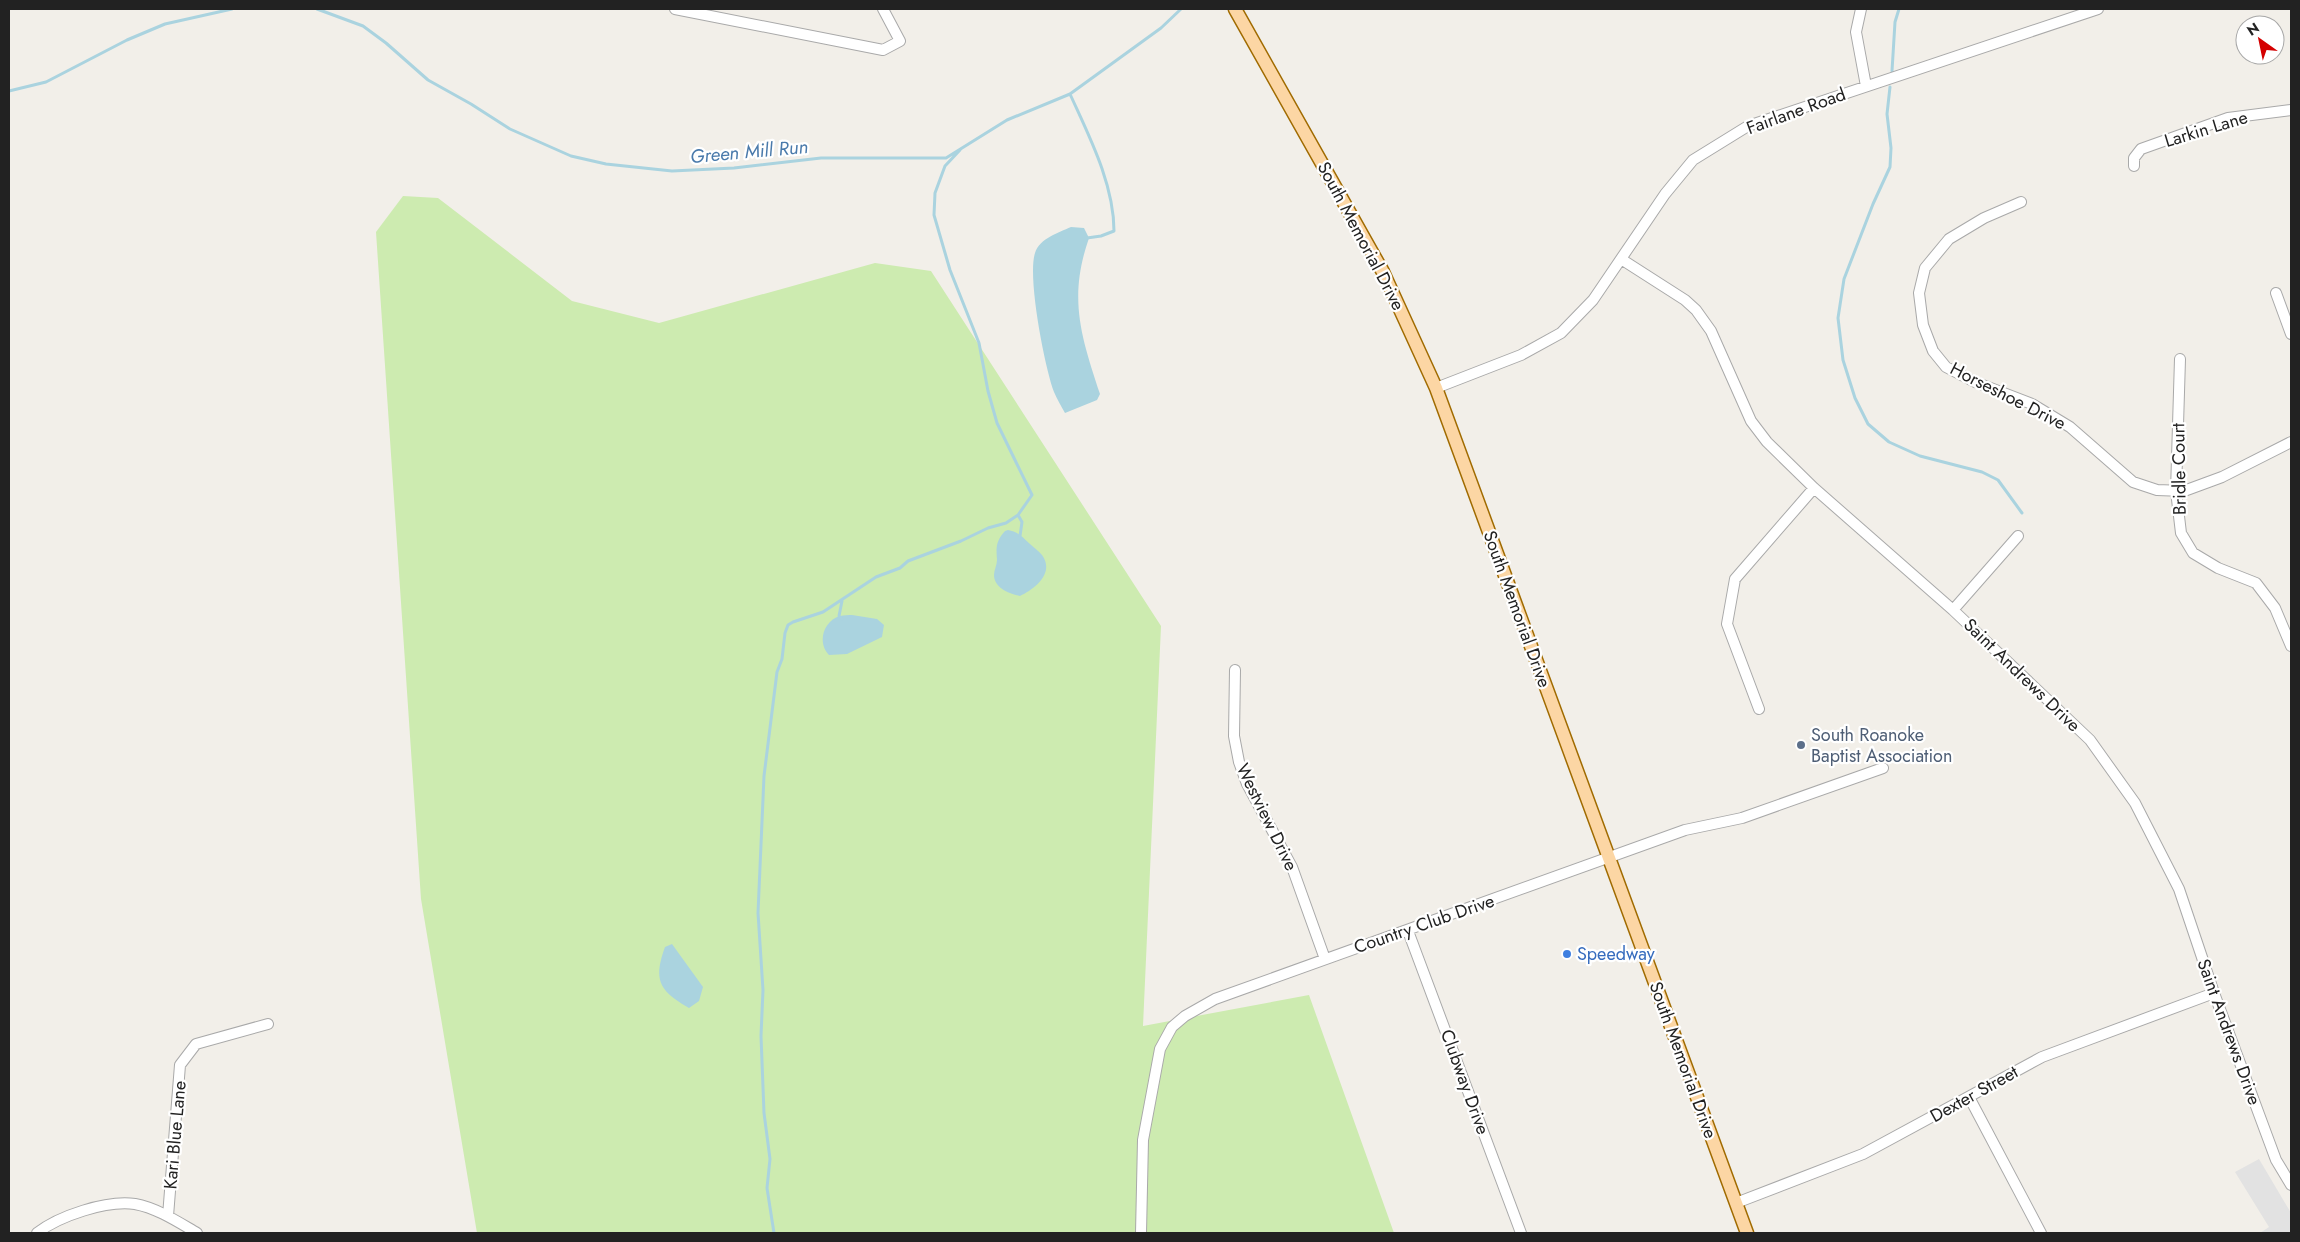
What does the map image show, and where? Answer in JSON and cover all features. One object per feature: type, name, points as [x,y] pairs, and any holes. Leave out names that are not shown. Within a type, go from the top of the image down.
[{"type":"main road","name":"South Memorial Drive","points":[[1236,9],[1383,272],[1436,388],[1747,1233]]},
{"type":"street","points":[[681,10],[883,50],[900,41],[882,9]]},
{"type":"street","points":[[1861,9],[1856,32],[1866,86]]},
{"type":"street","name":"Fairlane Road","points":[[1436,388],[1521,355],[1561,333],[1593,300],[1665,194],[1693,160],[1748,126],[2098,9]]},
{"type":"street","name":"Larkin Lane","points":[[2134,166],[2134,158],[2141,150],[2228,118],[2291,110]]},
{"type":"street","name":"Horseshoe Drive","points":[[2021,202],[1984,218],[1948,239],[1925,268],[1919,293],[1923,325],[1933,351],[1946,367],[1975,382],[2032,404],[2070,427],[2133,482],[2157,490],[2184,491],[2222,477],[2291,442]]},
{"type":"street","name":"Saint Andrews Drive","points":[[1621,259],[1696,310],[1711,331],[1751,421],[1767,442],[1814,488],[1954,610],[2090,740],[2135,803],[2180,889],[2214,993],[2276,1160],[2291,1185]]},
{"type":"street","points":[[2276,293],[2291,334]]},
{"type":"street","name":"Bridle Court","points":[[2180,358],[2176,491],[2181,533],[2193,553],[2218,568],[2256,583],[2275,608],[2291,646]]},
{"type":"street","points":[[1759,709],[1727,624],[1735,579],[1814,488]]},
{"type":"street","points":[[1954,610],[2018,536]]},
{"type":"street","name":"Westview Drive","points":[[1235,670],[1233,729],[1239,762],[1247,784],[1292,867],[1325,959]]},
{"type":"street","name":"Country Club Drive","points":[[1141,1233],[1143,1140],[1160,1049],[1165,1037],[1178,1021],[1198,1008],[1325,959],[1408,931],[1685,830],[1742,818],[1883,768]]},
{"type":"street","name":"Clubway Drive","points":[[1408,931],[1521,1233]]},
{"type":"street","name":"Dexter Street","points":[[1736,1203],[1863,1154],[2046,1055],[2214,993]]},
{"type":"street","name":"Kari Blue Lane","points":[[168,1216],[180,1065],[196,1044],[268,1024]]},
{"type":"street","points":[[1969,1096],[2041,1233]]},
{"type":"street","points":[[36,1233],[72,1213],[106,1206],[134,1204],[168,1216],[198,1233]]},
{"type":"green space","points":[[403,196],[438,198],[572,301],[659,323],[875,263],[931,271],[1161,626],[1143,1026],[1309,995],[1394,1233],[477,1233],[421,899],[376,232]]},
{"type":"shaded area","points":[[2259,1159],[2291,1213],[2291,1233],[2260,1233],[2269,1227],[2235,1172]]},
{"type":"water","points":[[1071,227],[1084,228],[1089,238],[1079,280],[1078,298],[1087,354],[1100,394],[1097,400],[1065,413],[1054,392],[1046,364],[1035,301],[1033,265],[1035,253],[1041,243]]},
{"type":"water","points":[[1008,530],[1022,537],[1041,554],[1045,562],[1045,574],[1042,580],[1020,596],[1003,590],[995,580],[997,544],[1005,531]]},
{"type":"water","points":[[852,615],[877,619],[884,625],[882,637],[847,654],[829,655],[823,645],[826,627],[834,619]]},
{"type":"water","points":[[672,944],[703,987],[699,1001],[689,1008],[671,996],[661,984],[659,968],[661,958],[665,947]]},
{"type":"waterway","name":"Green Mill Run","points":[[9,91],[46,82],[127,40],[165,24],[232,9]]},
{"type":"waterway","name":"Green Mill Run","points":[[317,9],[363,26],[386,43],[428,80],[510,129],[571,156],[606,164],[672,171],[734,168],[821,158],[946,158],[1007,120],[1070,94],[1161,28],[1181,9]]},
{"type":"waterway","points":[[1892,71],[1895,22],[1899,9]]},
{"type":"waterway","points":[[1890,87],[1887,114],[1891,148],[1890,167],[1873,204],[1844,279],[1838,318],[1843,360],[1855,398],[1868,424],[1889,442],[1920,456],[1982,472],[1998,480],[2022,513]]},
{"type":"waterway","points":[[1070,94],[1099,161],[1110,196],[1113,213],[1114,231],[1101,236],[1087,238]]},
{"type":"waterway","points":[[774,1233],[767,1188],[770,1159],[764,1113],[761,1036],[763,990],[758,913],[764,776],[777,672],[782,659],[785,633],[788,625],[793,622],[823,612],[876,577],[900,568],[908,561],[961,541],[988,528],[1006,523],[1018,515],[1032,495],[997,423],[988,391],[979,343],[950,270],[934,215],[935,193],[945,166],[960,150]]},
{"type":"waterway","points":[[1018,515],[1022,522],[1020,536]]},
{"type":"waterway","points":[[842,601],[839,616],[842,619]]},
{"type":"place","name":"South Roanoke Baptist Association","points":[[1801,745]]},
{"type":"place","name":"Speedway","points":[[1567,954]]}]
